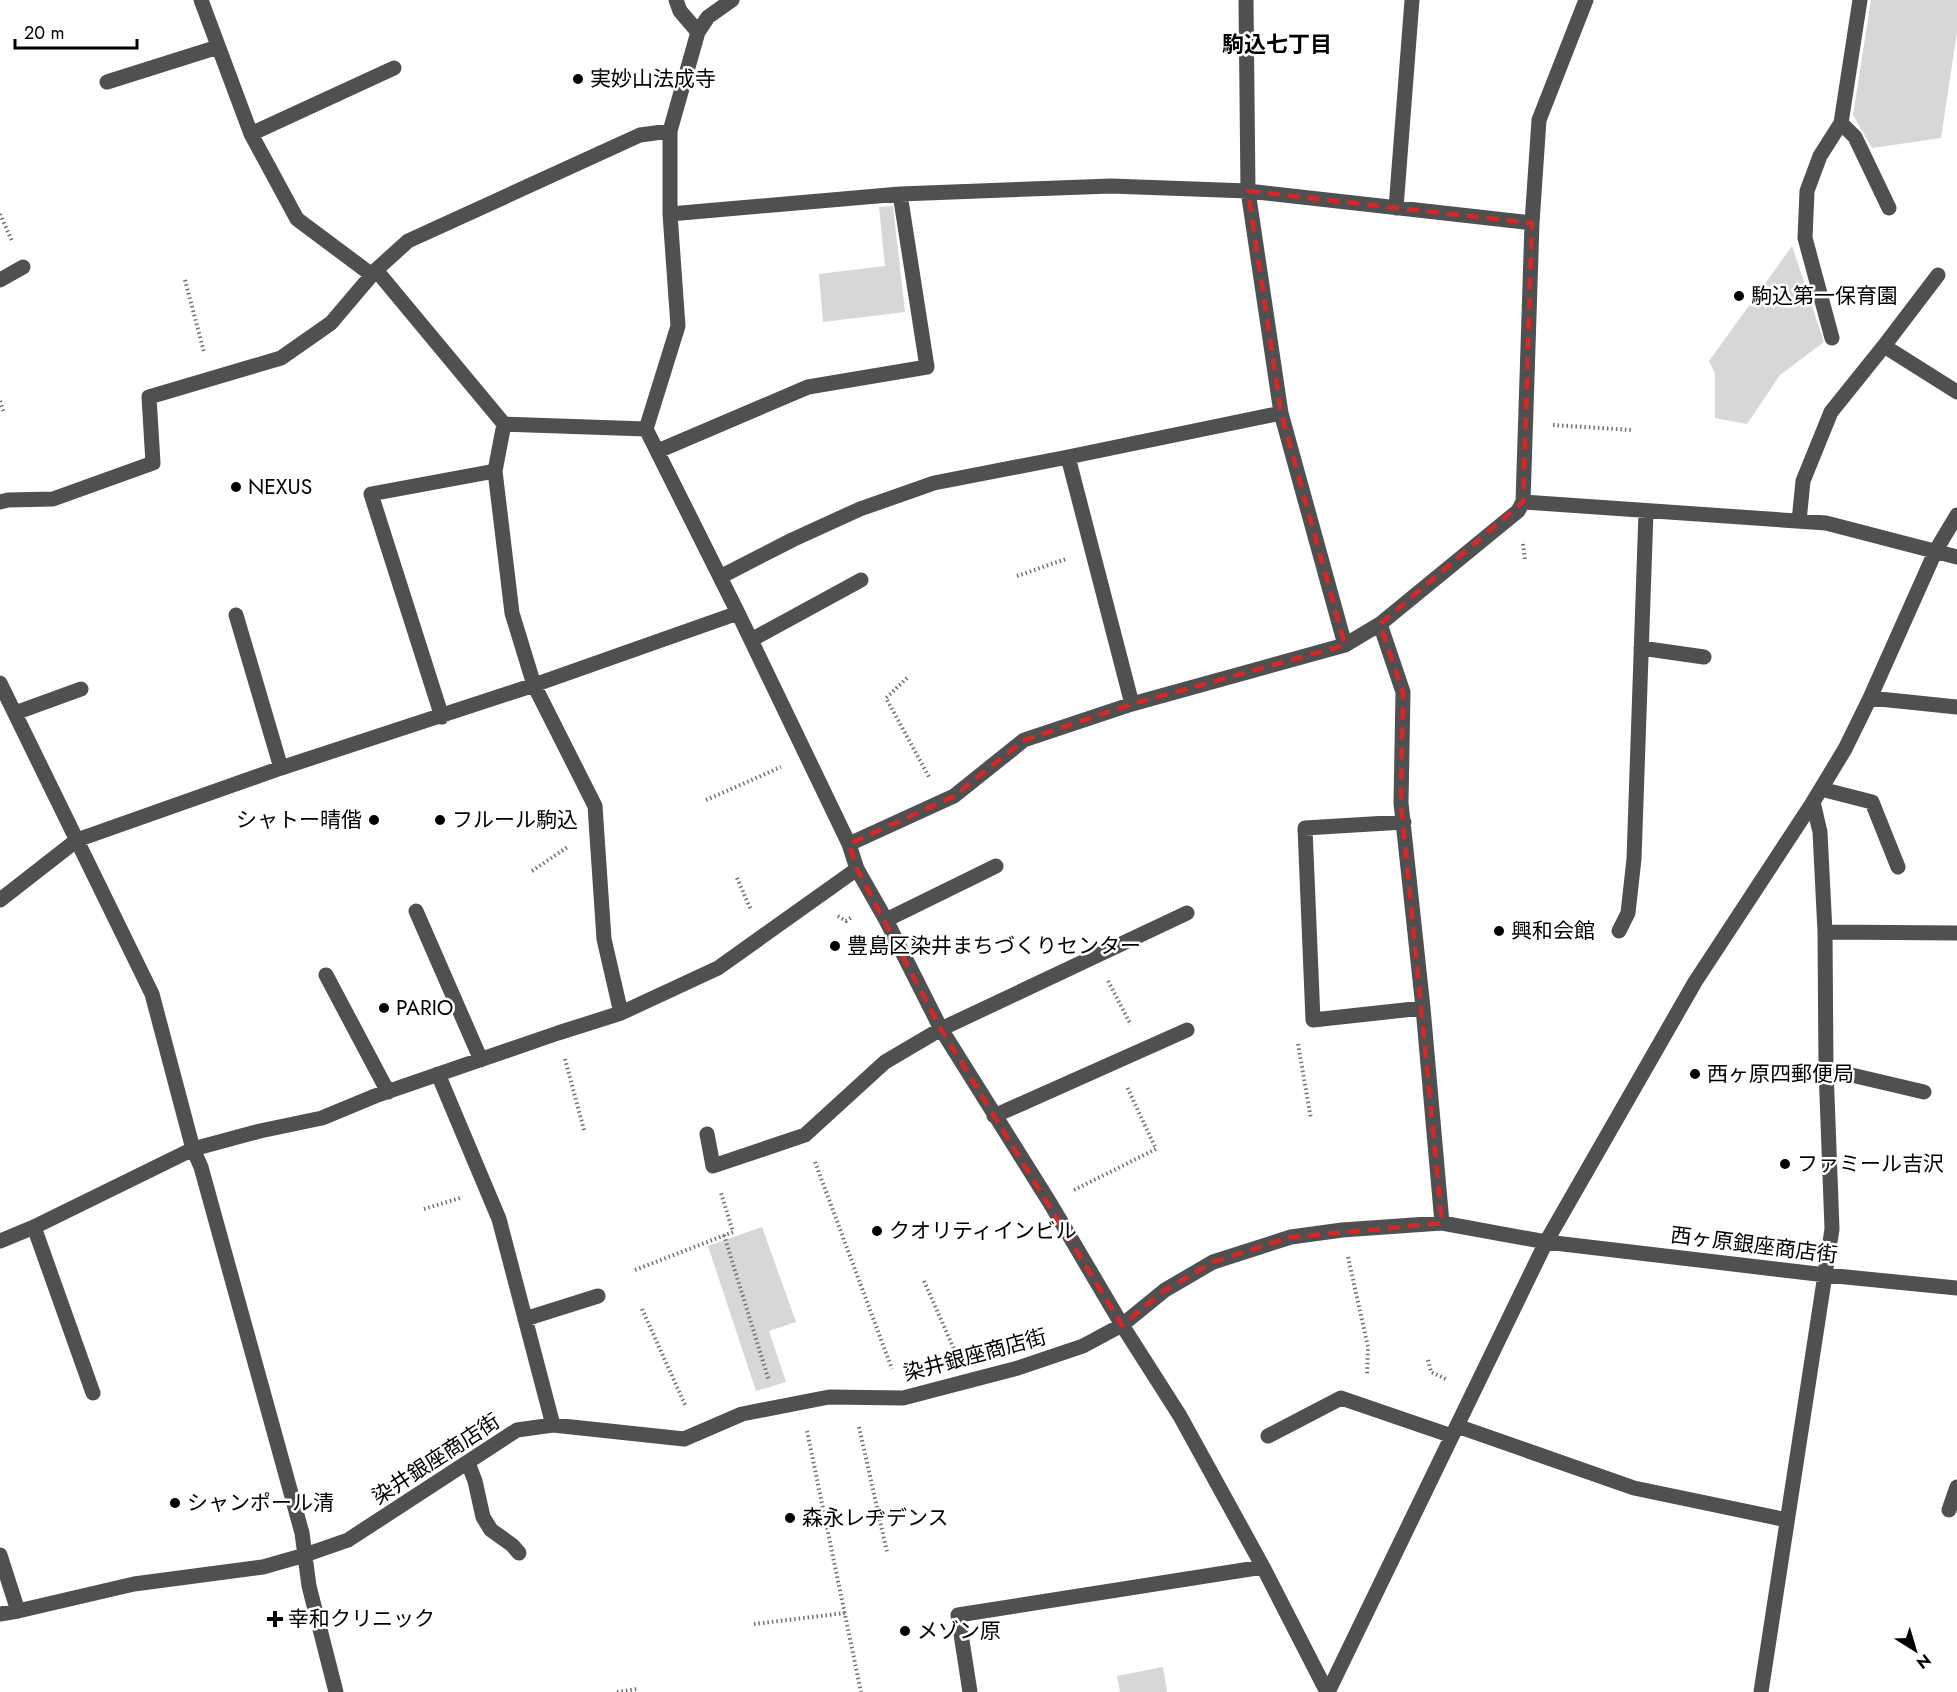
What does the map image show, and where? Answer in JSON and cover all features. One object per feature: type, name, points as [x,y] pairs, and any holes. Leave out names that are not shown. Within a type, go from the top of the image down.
[{"type":"street","points":[[201,0],[251,134],[297,219],[374,273],[504,424],[646,429]]},
{"type":"street","points":[[676,0],[680,11],[698,32]]},
{"type":"street","points":[[732,0],[708,16],[698,32],[670,131],[670,214],[678,326],[646,429],[807,756],[849,844],[857,869],[886,920],[941,1029],[1180,1416],[1328,1692]]},
{"type":"street","points":[[1246,0],[1248,191],[1281,413],[1345,645]]},
{"type":"street","points":[[1396,208],[1412,0]]},
{"type":"street","points":[[849,844],[954,796],[1024,740],[1132,704],[1345,645],[1380,624],[1518,511],[1523,502],[1532,223],[1539,120],[1586,0]]},
{"type":"street","points":[[1833,338],[1805,238],[1807,191],[1820,156],[1841,123],[1860,0]]},
{"type":"street","points":[[107,82],[218,47]]},
{"type":"street","points":[[251,134],[394,68]]},
{"type":"street","points":[[1841,123],[1855,137],[1888,208]]},
{"type":"street","points":[[0,502],[53,499],[153,464],[149,397],[281,358],[331,323],[374,273],[408,241],[640,135],[670,131]]},
{"type":"street","points":[[670,214],[900,194],[1111,186],[1248,191],[1532,223]]},
{"type":"street","points":[[658,451],[808,387],[927,367],[900,194]]},
{"type":"street","points":[[0,280],[23,267]]},
{"type":"street","points":[[1799,521],[1803,481],[1831,412],[1938,275]]},
{"type":"street","points":[[1884,346],[1957,392]]},
{"type":"street","points":[[720,577],[792,540],[871,505],[934,483],[1281,413]]},
{"type":"street","points":[[504,424],[495,471],[512,613],[534,685],[595,806],[604,939],[621,1013]]},
{"type":"street","points":[[1068,457],[1132,704]]},
{"type":"street","points":[[442,717],[371,494],[495,471]]},
{"type":"street","points":[[1523,502],[1826,523],[1957,556]]},
{"type":"street","points":[[1619,931],[1628,913],[1634,859],[1646,512]]},
{"type":"street","points":[[1328,1692],[1546,1242],[1695,982],[1845,749],[1936,550],[1957,515]]},
{"type":"street","points":[[751,640],[861,580]]},
{"type":"street","points":[[0,900],[77,840],[281,768],[442,717],[738,613]]},
{"type":"street","points":[[236,615],[281,768]]},
{"type":"street","points":[[1380,624],[1403,692],[1401,803],[1423,1008],[1442,1223]]},
{"type":"street","points":[[1641,648],[1704,657]]},
{"type":"street","points":[[0,683],[152,994],[193,1149],[201,1167],[303,1533],[309,1586],[336,1692]]},
{"type":"street","points":[[15,713],[81,689]]},
{"type":"street","points":[[1870,698],[1957,707]]},
{"type":"street","points":[[1817,795],[1872,802],[1898,867]]},
{"type":"street","points":[[1761,1692],[1833,1229],[1826,1068],[1825,932],[1817,795]]},
{"type":"street","points":[[1404,822],[1305,828],[1313,1020],[1423,1008]]},
{"type":"street","points":[[886,920],[996,866]]},
{"type":"street","points":[[0,1241],[34,1227],[193,1149],[322,1118],[438,1074],[621,1013],[718,968],[857,869]]},
{"type":"street","points":[[416,911],[481,1060]]},
{"type":"street","points":[[707,1134],[713,1166],[805,1135],[885,1062],[941,1029],[1187,913]]},
{"type":"street","points":[[1825,932],[1957,933]]},
{"type":"street","points":[[326,975],[388,1092]]},
{"type":"street","points":[[994,1116],[1187,1030]]},
{"type":"street","points":[[1826,1068],[1924,1092]]},
{"type":"street","points":[[438,1074],[499,1219],[553,1425]]},
{"type":"street","name":"染井銀座商店街","points":[[0,1614],[134,1584],[263,1567],[348,1540],[517,1431],[553,1425],[684,1439],[742,1414],[829,1397],[903,1398],[1018,1368],[1083,1346],[1122,1325],[1165,1290],[1213,1262],[1291,1237],[1342,1230],[1442,1223],[1546,1242]]},
{"type":"street","points":[[34,1227],[93,1394]]},
{"type":"street","name":"西ヶ原銀座商店街","points":[[1546,1242],[1826,1275],[1956,1283]]},
{"type":"street","points":[[525,1319],[598,1296]]},
{"type":"street","points":[[1268,1436],[1341,1398],[1536,1455],[1634,1488],[1787,1520]]},
{"type":"street","points":[[468,1463],[475,1481],[483,1517],[491,1530],[519,1553]]},
{"type":"street","points":[[1949,1510],[1957,1487]]},
{"type":"street","points":[[0,1555],[18,1611]]},
{"type":"street","points":[[970,1692],[958,1615],[1263,1567]]},
{"type":"path","points":[[184,280],[211,378]]},
{"type":"path","points":[[0,401],[4,413]]},
{"type":"path","points":[[1526,423],[1632,430]]},
{"type":"path","points":[[1017,576],[1092,550]]},
{"type":"path","points":[[907,678],[886,698],[942,801]]},
{"type":"path","points":[[706,800],[807,756]]},
{"type":"path","points":[[532,871],[596,826]]},
{"type":"path","points":[[1096,956],[1143,1050]]},
{"type":"path","points":[[1311,1119],[1297,1034],[1313,1020]]},
{"type":"path","points":[[558,1033],[584,1130]]},
{"type":"path","points":[[1050,1203],[1156,1149],[1115,1062]]},
{"type":"path","points":[[805,1135],[903,1398]]},
{"type":"path","points":[[634,1270],[733,1232],[713,1166]]},
{"type":"path","points":[[424,1209],[486,1190]]},
{"type":"path","points":[[1342,1230],[1368,1347],[1367,1375]]},
{"type":"path","points":[[724,1235],[777,1407]]},
{"type":"path","points":[[924,1281],[968,1381]]},
{"type":"path","points":[[642,1309],[698,1433]]},
{"type":"path","points":[[853,1397],[887,1552]]},
{"type":"path","points":[[800,1402],[861,1692]]},
{"type":"path","points":[[754,1624],[845,1613]]},
{"type":"path","points":[[617,1692],[637,1689]]},
{"type":"highlighted area","points":[[1248,191],[1532,223],[1523,502],[1380,624],[1403,692],[1401,803],[1442,1223],[1291,1237],[1213,1262],[1165,1290],[1122,1325],[941,1029],[857,869],[849,844],[954,796],[1024,740],[1132,704],[1345,645],[1281,413]]},
{"type":"shaded area","points":[[1871,0],[1957,0],[1957,32],[1941,138],[1872,148],[1853,115]]},
{"type":"shaded area","points":[[893,206],[905,312],[823,322],[819,274],[885,266],[879,207]]},
{"type":"shaded area","points":[[1792,246],[1824,342],[1780,375],[1747,424],[1715,418],[1715,373],[1709,361]]},
{"type":"shaded area","points":[[762,1227],[796,1322],[769,1331],[786,1382],[756,1391],[708,1246]]},
{"type":"shaded area","points":[[1163,1667],[1167,1692],[1120,1692],[1117,1676]]},
{"type":"place","name":"実妙山法成寺","points":[[578,79]]},
{"type":"place","name":"駒込第一保育園","points":[[1739,296]]},
{"type":"place","name":"NEXUS","points":[[236,487]]},
{"type":"place","name":"シャトー晴偕","points":[[374,820]]},
{"type":"place","name":"フルール駒込","points":[[440,820]]},
{"type":"place","name":"興和会館","points":[[1499,931]]},
{"type":"place","name":"豊島区染井まちづくりセンター","points":[[835,946]]},
{"type":"place","name":"PARIO","points":[[384,1008]]},
{"type":"place","name":"西ヶ原四郵便局","points":[[1695,1074]]},
{"type":"place","name":"ファミール吉沢","points":[[1785,1164]]},
{"type":"place","name":"クオリティインビル","points":[[877,1231]]},
{"type":"place","name":"シャンポール清","points":[[175,1503]]},
{"type":"place","name":"森永レヂデンス","points":[[790,1518]]},
{"type":"place","name":"幸和クリニック","points":[[275,1619]]},
{"type":"place","name":"メゾン原","points":[[905,1631]]},
{"type":"district","name":"駒込七丁目","points":[[1277,44]]}]
